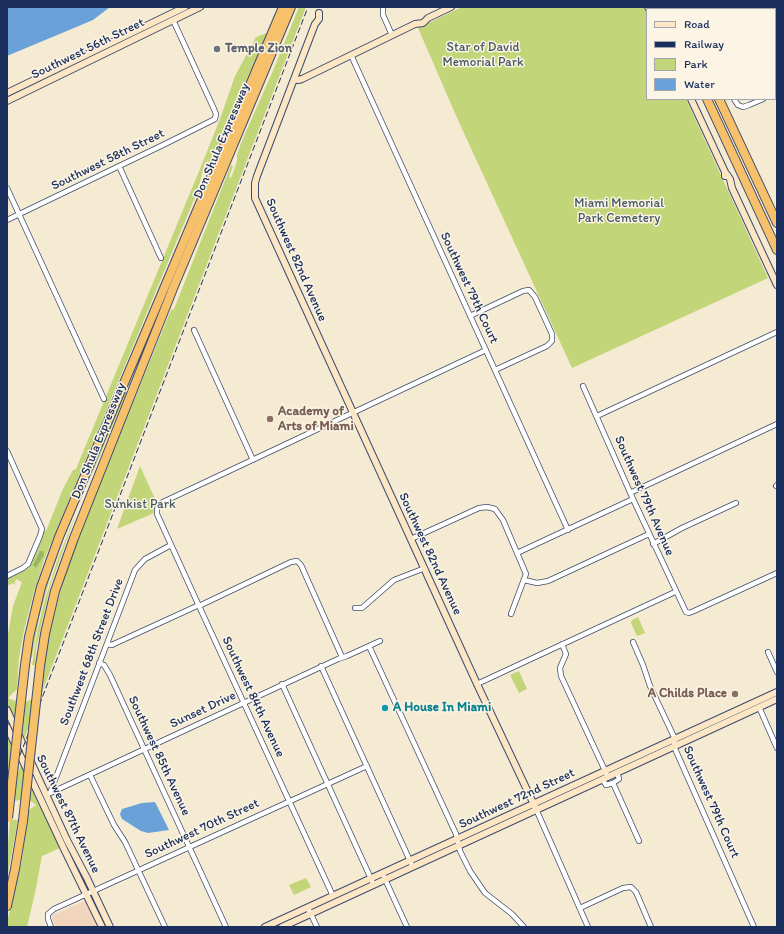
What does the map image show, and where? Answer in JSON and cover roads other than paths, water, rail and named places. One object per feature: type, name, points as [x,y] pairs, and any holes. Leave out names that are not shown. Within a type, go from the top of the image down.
[{"type":"highway","name":"Don Shula Expressway","points":[[7,820],[24,665],[41,587],[59,537],[283,7]]},
{"type":"highway","name":"Don Shula Expressway","points":[[7,906],[23,821],[40,666],[45,634],[55,591],[74,538],[174,286],[291,7]]},
{"type":"highway","points":[[707,100],[777,250]]},
{"type":"highway","points":[[720,100],[777,223]]},
{"type":"highway","points":[[726,100],[729,108],[730,121]]},
{"type":"main road","points":[[168,7],[172,17]]},
{"type":"main road","name":"Southwest 56th Street","points":[[172,17],[185,7]]},
{"type":"main road","name":"Southwest 56th Street","points":[[7,94],[79,62],[172,17],[200,7]]},
{"type":"main road","points":[[320,10],[315,18],[315,24],[294,79],[302,79],[392,36],[415,24],[421,19],[428,18],[451,7]]},
{"type":"main road","name":"Southwest 56th Street","points":[[7,100],[79,62]]},
{"type":"main road","name":"Southwest 82nd Avenue","points":[[294,79],[256,176],[254,191],[258,204],[424,568],[535,806]]},
{"type":"main road","points":[[691,100],[725,172],[730,178],[732,188],[777,285]]},
{"type":"main road","name":"Southwest 72nd Street","points":[[282,927],[309,911],[334,899],[605,775],[675,739],[777,692]]},
{"type":"main road","name":"Southwest 72nd Street","points":[[605,775],[617,772],[777,699]]},
{"type":"main road","name":"Southwest 87th Avenue","points":[[7,710],[67,840],[90,893],[102,927]]},
{"type":"main road","name":"Southwest 87th Avenue","points":[[7,727],[44,793],[64,849],[110,927]]},
{"type":"main road","points":[[64,849],[67,840]]},
{"type":"main road","name":"Southwest 72nd Street","points":[[265,927],[309,911]]},
{"type":"street","points":[[383,8],[382,15],[392,36]]},
{"type":"street","name":"Southwest 58th Street","points":[[7,220],[212,121],[216,116],[213,107],[172,17]]},
{"type":"street","name":"Southwest 79th Court","points":[[351,55],[568,530]]},
{"type":"street","points":[[734,100],[741,106],[749,106],[761,100]]},
{"type":"street","points":[[119,166],[161,258]]},
{"type":"street","points":[[7,188],[104,399]]},
{"type":"street","points":[[470,316],[525,290],[530,291],[535,297],[552,334],[552,341],[547,346],[495,370]]},
{"type":"street","points":[[194,330],[253,460],[486,350]]},
{"type":"street","points":[[597,416],[777,332]]},
{"type":"street","name":"Southwest 79th Avenue","points":[[583,386],[653,544],[675,592],[687,613],[777,573]]},
{"type":"street","points":[[630,493],[777,424]]},
{"type":"street","points":[[7,451],[41,526],[41,534],[26,566],[7,576]]},
{"type":"street","name":"Southwest 84th Avenue","points":[[253,460],[163,502],[157,507],[158,514],[334,899]]},
{"type":"street","points":[[517,553],[633,499]]},
{"type":"street","points":[[653,544],[682,528],[736,504]]},
{"type":"street","points":[[411,539],[474,510],[487,507],[494,509],[499,514],[526,574],[511,614]]},
{"type":"street","points":[[524,580],[537,583],[548,581],[649,534]]},
{"type":"street","name":"Southwest 68th Street Drive","points":[[53,784],[138,566],[149,556],[171,544]]},
{"type":"street","points":[[107,644],[113,644],[291,562],[297,561],[301,565],[342,657]]},
{"type":"street","points":[[354,608],[362,608],[394,580],[424,568]]},
{"type":"street","points":[[478,684],[675,592]]},
{"type":"street","name":"Sunset Drive","points":[[44,793],[90,775],[282,684],[380,641]]},
{"type":"street","name":"Southwest 79th Court","points":[[633,642],[643,665],[648,682],[675,739],[674,746],[754,927]]},
{"type":"street","points":[[562,644],[566,654],[560,667],[560,676],[605,775],[606,785],[619,779],[617,772]]},
{"type":"street","points":[[370,646],[458,842],[466,865],[478,884],[488,896],[512,914],[524,927]]},
{"type":"street","points":[[768,652],[777,672]]},
{"type":"street","name":"Southwest 85th Avenue","points":[[100,663],[104,665],[109,673],[226,927]]},
{"type":"street","points":[[321,666],[411,864]]},
{"type":"street","points":[[282,684],[372,881]]},
{"type":"street","points":[[759,707],[777,748]]},
{"type":"street","name":"Southwest 70th Street","points":[[52,927],[48,914],[54,910],[288,801],[367,766]]},
{"type":"street","points":[[90,775],[112,822],[124,840],[165,927]]},
{"type":"street","points":[[613,783],[639,841]]},
{"type":"street","points":[[44,793],[53,784],[56,788],[60,788]]},
{"type":"street","name":"Southwest 82nd Avenue","points":[[535,806],[588,927]]},
{"type":"street","points":[[384,876],[406,927]]},
{"type":"street","points":[[580,908],[623,888],[631,887],[636,892],[651,927]]},
{"type":"street","points":[[309,911],[317,927]]},
{"type":"water","points":[[7,7],[110,7],[93,20],[7,56]]},
{"type":"water","points":[[155,802],[169,830],[148,833],[141,831],[122,819],[120,814],[122,809],[142,803]]},
{"type":"railway","points":[[7,789],[308,7]]},
{"type":"place","name":"Temple Zion","points":[[217,49]]},
{"type":"place","name":"Academy of Arts of Miami","points":[[270,419]]},
{"type":"place","name":"A Childs Place","points":[[735,694]]},
{"type":"place","name":"A House In Miami","points":[[385,708]]},
{"type":"park label","name":"Star of David Memorial Park","points":[[483,56]]},
{"type":"park label","name":"Miami Memorial Park Cemetery","points":[[619,212]]},
{"type":"park label","name":"Sunkist Park","points":[[140,505]]}]
